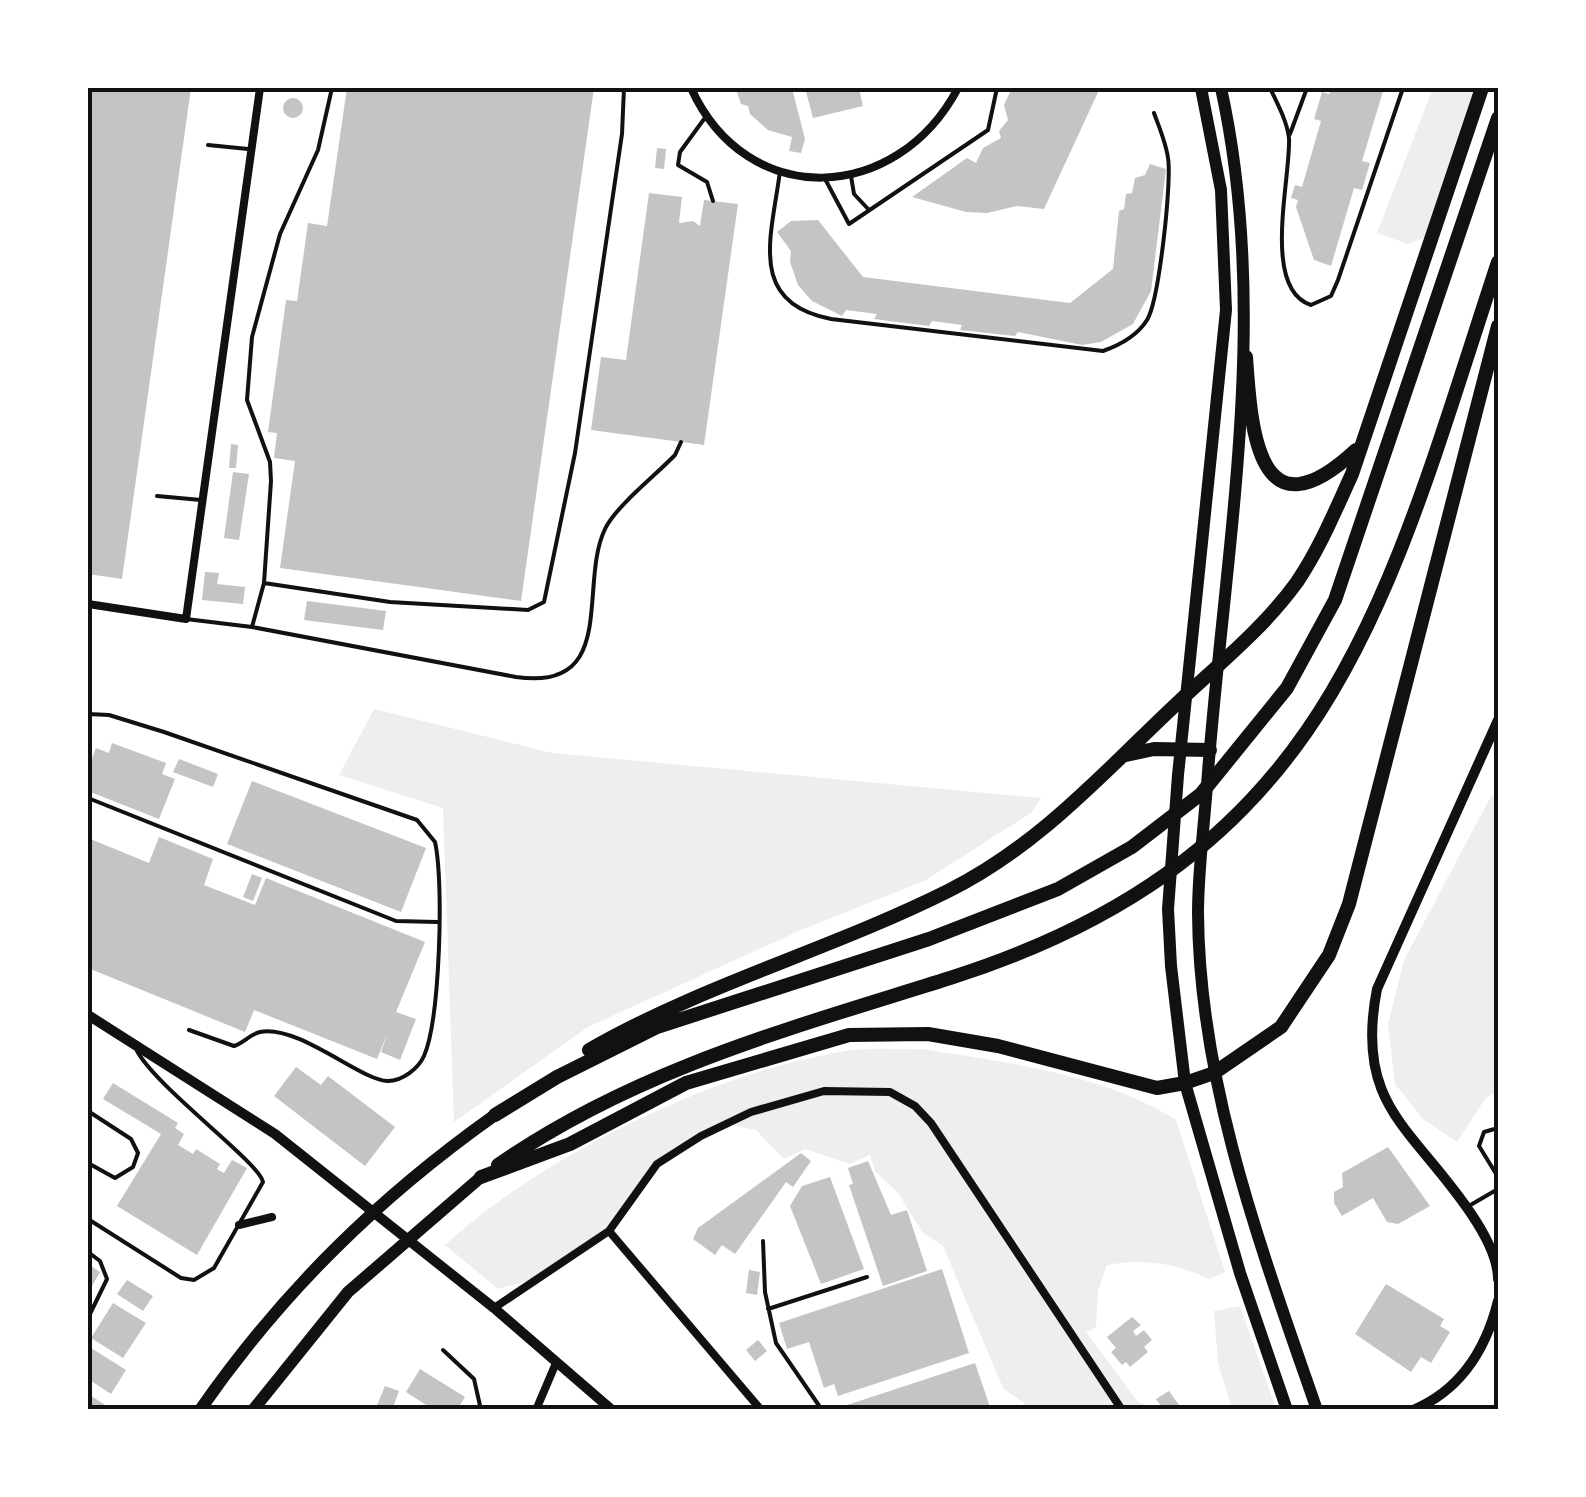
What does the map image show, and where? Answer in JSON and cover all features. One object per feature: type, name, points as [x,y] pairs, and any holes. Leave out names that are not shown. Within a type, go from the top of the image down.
[{"type":"highway","points":[[494,1115],[523,1088],[668,1007],[902,914],[966,882],[1037,835],[1218,667],[1296,583],[1325,535],[1482,88]]},
{"type":"highway","points":[[494,1115],[557,1077],[658,1027],[929,938],[1058,889],[1132,847],[1201,794],[1236,756],[1286,688],[1335,600],[1498,118]]},
{"type":"highway","points":[[481,1177],[550,1130],[608,1098],[708,1054],[954,976],[1062,935],[1146,888],[1220,830],[1286,763],[1350,666],[1418,502],[1498,262]]},
{"type":"highway","points":[[481,1177],[570,1144],[686,1083],[788,1049],[849,1035],[928,1034],[998,1046],[1157,1088],[1185,1084],[1255,1048],[1302,1001],[1329,955],[1349,904],[1498,326]]},
{"type":"highway","points":[[1246,357],[1252,438],[1259,458],[1271,472],[1296,482],[1320,479],[1359,447]]},
{"type":"highway","points":[[1125,755],[1210,750]]},
{"type":"main road","points":[[1201,88],[1222,190],[1226,282],[1168,909],[1185,1084],[1240,1273],[1288,1410]]},
{"type":"main road","points":[[1221,88],[1241,201],[1247,274],[1246,357],[1198,912],[1214,1072],[1270,1274],[1318,1410]]},
{"type":"main road","points":[[200,1410],[246,1344],[353,1227],[396,1188],[494,1115]]},
{"type":"main road","points":[[252,1410],[336,1306],[384,1258],[481,1177]]},
{"type":"street","points":[[88,604],[186,619],[260,88]]},
{"type":"street","points":[[692,88],[706,115],[732,143],[780,170],[824,177],[851,176],[904,154],[924,139],[958,88]]},
{"type":"street","points":[[1498,720],[1377,989],[1370,1026],[1374,1074],[1386,1104],[1467,1207],[1486,1240],[1498,1279]]},
{"type":"street","points":[[89,1018],[275,1134],[494,1308],[612,1410]]},
{"type":"street","points":[[494,1308],[609,1231],[657,1164],[701,1136],[751,1112],[824,1091],[903,1097],[930,1123],[1122,1410]]},
{"type":"street","points":[[238,1226],[272,1217]]},
{"type":"street","points":[[609,1231],[761,1410]]},
{"type":"street","points":[[1413,1410],[1444,1394],[1476,1358],[1490,1336],[1498,1302]]},
{"type":"street","points":[[536,1410],[556,1363]]},
{"type":"lane","points":[[252,627],[264,583],[271,482],[270,462],[247,400],[252,337],[280,234],[318,150],[332,88]]},
{"type":"lane","points":[[264,583],[390,602],[528,610],[544,602],[575,452],[622,134],[624,88]]},
{"type":"lane","points":[[824,177],[849,224],[988,130],[997,88]]},
{"type":"lane","points":[[1270,88],[1289,139]]},
{"type":"lane","points":[[1307,88],[1289,139],[1281,215],[1288,284],[1303,302],[1320,304],[1331,296],[1338,280],[1403,88]]},
{"type":"lane","points":[[780,170],[769,257],[773,284],[788,303],[809,315],[1103,350],[1136,332],[1148,319],[1155,298],[1169,180],[1168,159],[1154,113]]},
{"type":"lane","points":[[706,115],[680,152],[678,165],[707,182],[712,201]]},
{"type":"lane","points":[[208,145],[251,150]]},
{"type":"lane","points":[[851,176],[854,194],[870,210]]},
{"type":"lane","points":[[186,619],[252,627],[516,677],[540,680],[556,676],[584,650],[604,530],[675,455],[680,442]]},
{"type":"lane","points":[[157,496],[201,500]]},
{"type":"lane","points":[[88,714],[109,715],[164,732],[416,820],[429,830],[438,852],[434,1016],[422,1060],[404,1078],[381,1081],[332,1053],[271,1031],[258,1032],[234,1046],[189,1030]]},
{"type":"lane","points":[[88,798],[396,921],[437,922]]},
{"type":"lane","points":[[88,1219],[189,1280],[209,1273],[262,1186],[260,1172],[160,1082],[132,1042]]},
{"type":"lane","points":[[88,1111],[131,1138],[138,1153],[129,1172],[115,1178],[88,1163]]},
{"type":"lane","points":[[1498,1128],[1484,1132],[1479,1146],[1498,1176]]},
{"type":"lane","points":[[1467,1207],[1498,1189]]},
{"type":"lane","points":[[763,1241],[768,1308],[781,1354],[822,1410]]},
{"type":"lane","points":[[88,1252],[100,1260],[107,1279],[88,1318]]},
{"type":"lane","points":[[768,1308],[867,1277]]},
{"type":"lane","points":[[443,1350],[474,1380],[481,1410]]},
{"type":"shaded area","points":[[1433,88],[1481,88],[1429,236],[1408,244],[1377,233]]},
{"type":"shaded area","points":[[374,709],[552,753],[1041,798],[1031,813],[924,881],[801,930],[588,1027],[454,1122],[443,808],[339,775]]},
{"type":"shaded area","points":[[1498,795],[1498,1090],[1485,1099],[1457,1142],[1423,1119],[1395,1084],[1388,1024],[1404,960],[1491,796]]},
{"type":"shaded area","points":[[862,1049],[923,1049],[1086,1081],[1148,1104],[1176,1120],[1225,1272],[1209,1279],[1159,1263],[1107,1265],[1098,1291],[1096,1327],[1086,1332],[1138,1402],[1156,1409],[1033,1410],[1003,1388],[943,1246],[922,1232],[898,1193],[875,1171],[870,1155],[850,1164],[805,1149],[784,1159],[756,1130],[726,1124],[657,1164],[609,1231],[542,1277],[498,1289],[445,1245],[486,1211],[583,1148],[692,1096],[802,1060]]},
{"type":"shaded area","points":[[1240,1306],[1276,1409],[1232,1409],[1218,1363],[1214,1311]]},
{"type":"building","points":[[88,88],[191,88],[122,579],[88,574]]},
{"type":"building","points":[[347,88],[594,88],[521,601],[280,568],[295,461],[274,458],[277,433],[268,432],[286,300],[297,301],[308,223],[327,226]]},
{"type":"building","points":[[742,88],[792,88],[805,139],[801,153],[789,151],[792,137],[768,130],[750,114],[737,92]]},
{"type":"building","points":[[805,88],[859,88],[863,106],[813,118]]},
{"type":"building","points":[[1012,88],[1100,88],[1044,209],[1017,206],[987,213],[966,212],[912,197],[967,158],[976,163],[983,148],[1001,138],[999,131],[1008,120],[1004,105]]},
{"type":"building","points":[[1332,88],[1384,88],[1362,161],[1370,163],[1362,190],[1354,188],[1331,266],[1314,260],[1296,207],[1298,200],[1291,198],[1295,185],[1302,187],[1321,121],[1314,119],[1322,92],[1329,94]]},
{"type":"building","points":[[289,98],[297,98],[303,108],[297,118],[289,118],[283,112],[283,104]]},
{"type":"building","points":[[657,148],[666,149],[664,169],[655,168]]},
{"type":"building","points":[[1150,164],[1166,169],[1151,291],[1133,324],[1101,342],[1082,345],[1018,332],[1015,336],[960,330],[962,325],[932,321],[929,326],[874,319],[877,314],[846,310],[842,316],[812,301],[798,285],[790,262],[791,251],[777,232],[791,221],[818,220],[863,277],[1070,303],[1113,269],[1119,211],[1124,209],[1126,194],[1132,193],[1135,178],[1145,175]]},
{"type":"building","points":[[649,193],[682,197],[679,223],[693,221],[700,226],[704,200],[738,204],[704,445],[591,430],[601,357],[626,360]]},
{"type":"building","points":[[231,444],[238,445],[236,468],[229,468]]},
{"type":"building","points":[[233,472],[249,474],[239,540],[224,538]]},
{"type":"building","points":[[205,572],[219,573],[217,584],[245,587],[243,604],[202,600]]},
{"type":"building","points":[[307,601],[386,611],[383,630],[304,620]]},
{"type":"building","points":[[112,743],[166,763],[162,774],[175,779],[159,819],[88,791],[88,769],[96,748],[109,753]]},
{"type":"building","points":[[179,759],[218,774],[213,787],[173,772]]},
{"type":"building","points":[[252,781],[426,848],[401,912],[227,844]]},
{"type":"building","points":[[159,837],[213,859],[204,885],[255,905],[266,878],[425,942],[396,1012],[416,1019],[400,1060],[381,1052],[388,1032],[377,1059],[254,1010],[245,1032],[88,968],[88,838],[149,863]]},
{"type":"building","points":[[252,874],[262,878],[253,901],[243,897]]},
{"type":"building","points":[[296,1067],[321,1085],[328,1076],[395,1127],[365,1166],[274,1096]]},
{"type":"building","points":[[113,1083],[178,1123],[175,1128],[184,1134],[178,1145],[193,1154],[196,1149],[220,1164],[217,1169],[224,1173],[232,1160],[247,1168],[197,1255],[117,1206],[161,1134],[103,1099]]},
{"type":"building","points":[[1388,1147],[1430,1206],[1398,1224],[1387,1222],[1373,1198],[1342,1216],[1334,1203],[1334,1192],[1343,1187],[1342,1173]]},
{"type":"building","points":[[801,1153],[811,1161],[793,1187],[786,1182],[735,1254],[722,1245],[715,1255],[693,1239],[698,1228]]},
{"type":"building","points":[[868,1161],[891,1215],[907,1210],[927,1271],[883,1286],[849,1185],[853,1184],[848,1168]]},
{"type":"building","points":[[830,1177],[864,1269],[821,1284],[790,1206],[802,1186]]},
{"type":"building","points":[[88,1264],[100,1272],[88,1293]]},
{"type":"building","points":[[942,1269],[969,1353],[838,1396],[834,1384],[824,1388],[809,1342],[787,1349],[779,1323]]},
{"type":"building","points":[[749,1270],[760,1272],[757,1295],[746,1293]]},
{"type":"building","points":[[127,1280],[153,1296],[143,1311],[117,1294]]},
{"type":"building","points":[[1386,1284],[1444,1319],[1440,1326],[1450,1332],[1431,1363],[1421,1357],[1411,1372],[1355,1334]]},
{"type":"building","points":[[113,1303],[146,1323],[123,1358],[91,1338]]},
{"type":"building","points":[[1132,1317],[1141,1325],[1133,1331],[1136,1336],[1144,1330],[1152,1340],[1144,1347],[1148,1352],[1130,1367],[1126,1362],[1122,1365],[1111,1352],[1116,1348],[1107,1337]]},
{"type":"building","points":[[758,1340],[767,1351],[755,1361],[746,1350]]},
{"type":"building","points":[[88,1346],[126,1370],[111,1394],[88,1379]]},
{"type":"building","points":[[975,1363],[991,1410],[846,1410],[844,1406]]},
{"type":"building","points":[[420,1369],[465,1397],[457,1410],[434,1410],[406,1392]]},
{"type":"building","points":[[385,1386],[399,1391],[392,1410],[375,1410]]},
{"type":"building","points":[[1169,1391],[1179,1405],[1191,1410],[1164,1410],[1156,1399]]},
{"type":"building","points":[[88,1394],[104,1404],[101,1410],[88,1410]]}]
